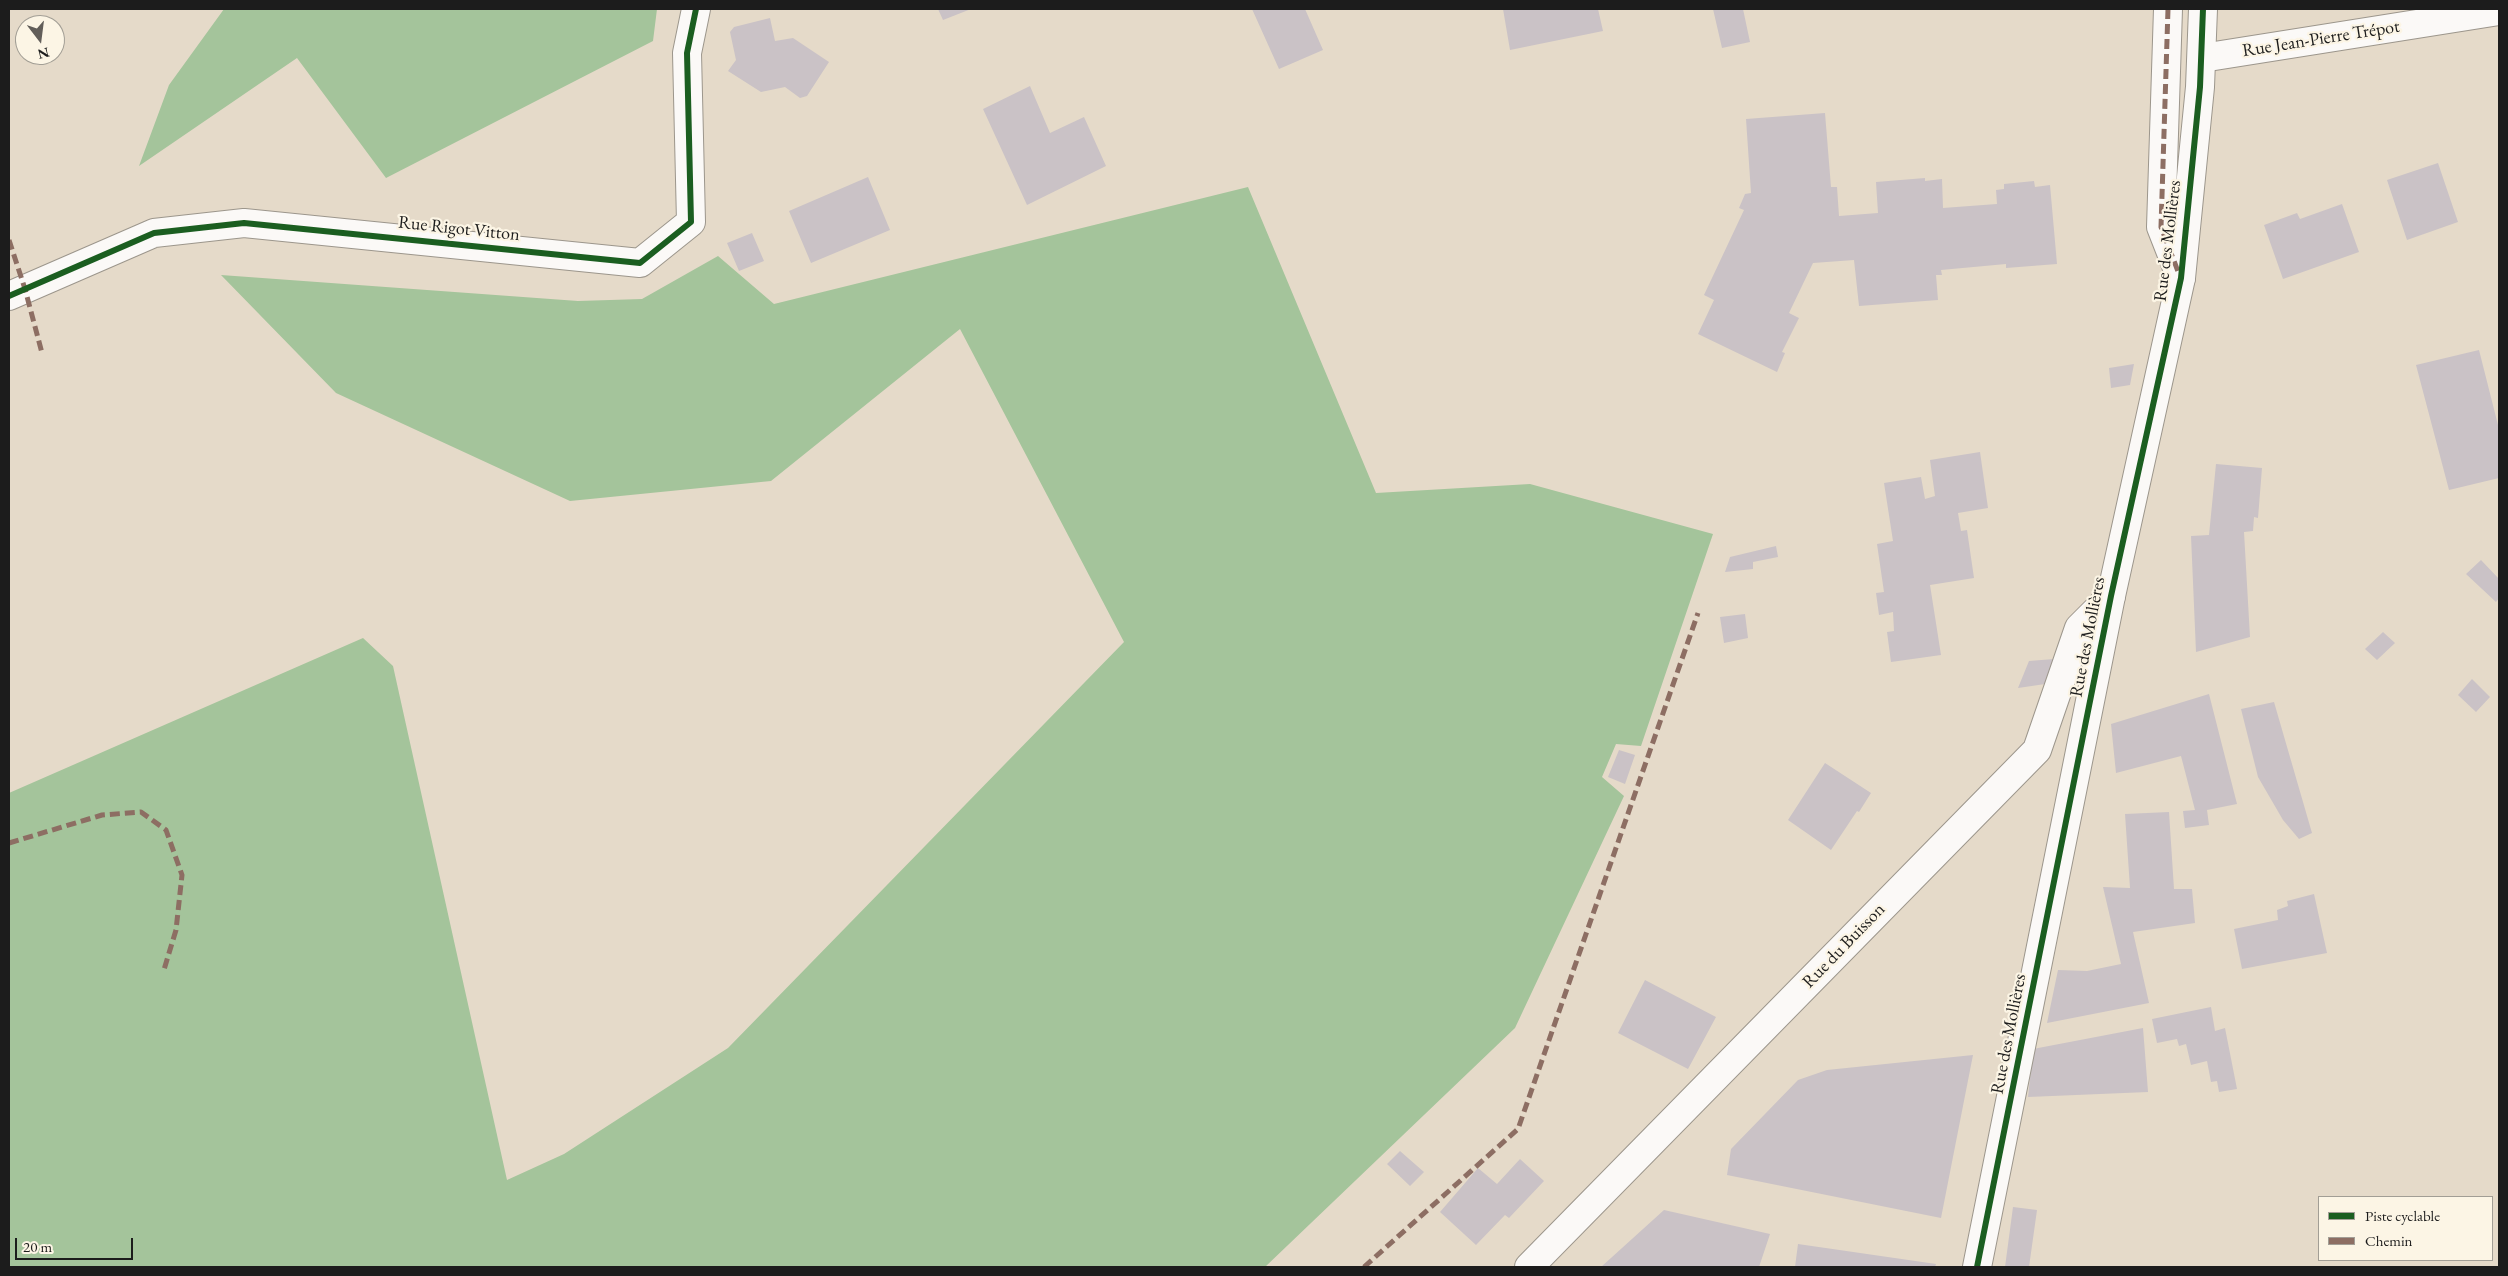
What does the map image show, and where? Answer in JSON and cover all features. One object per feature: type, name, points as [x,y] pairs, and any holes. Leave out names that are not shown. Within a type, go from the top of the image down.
[{"type":"street","name":"Rue Rigot Vitton","points":[[9,296],[154,233],[244,223],[640,263],[691,222],[688,53],[696,9]]},
{"type":"street","points":[[2168,9],[2161,227],[2181,278]]},
{"type":"street","name":"Rue des Mollières","points":[[1977,1267],[2111,596],[2181,278],[2202,58],[2203,9]]},
{"type":"street","name":"Rue Jean-Pierre Trépot","points":[[2202,58],[2499,11]]},
{"type":"street","name":"Rue du Buisson","points":[[1529,1267],[2037,750],[2079,628],[2111,596]]},
{"type":"green space","points":[[224,9],[657,9],[653,41],[386,178],[297,58],[139,166],[169,85]]},
{"type":"green space","points":[[1248,187],[1376,493],[1530,484],[1713,534],[1641,746],[1616,744],[1602,777],[1624,796],[1515,1028],[1265,1267],[9,1267],[9,793],[363,638],[393,666],[507,1180],[564,1154],[728,1048],[1124,642],[960,329],[771,481],[570,501],[336,393],[221,275],[578,301],[642,299],[718,256],[774,304]]},
{"type":"building","points":[[938,9],[971,9],[943,20]]},
{"type":"building","points":[[1252,9],[1305,9],[1323,50],[1279,69]]},
{"type":"building","points":[[1503,9],[1598,9],[1603,31],[1510,50]]},
{"type":"building","points":[[1713,9],[1743,9],[1750,42],[1722,48]]},
{"type":"building","points":[[770,18],[775,41],[793,38],[829,62],[807,96],[800,98],[785,87],[761,92],[728,71],[736,60],[730,32],[734,27]]},
{"type":"building","points":[[1030,86],[1050,133],[1084,117],[1106,166],[1027,205],[983,109]]},
{"type":"building","points":[[1825,113],[1831,187],[1837,187],[1839,216],[1878,213],[1876,182],[1925,178],[1925,181],[1942,179],[1943,208],[1997,204],[1996,190],[2004,189],[2004,184],[2034,181],[2035,187],[2050,185],[2057,264],[2006,268],[2006,264],[1941,270],[1942,275],[1936,275],[1938,300],[1859,306],[1854,260],[1813,263],[1789,313],[1799,318],[1782,352],[1785,353],[1777,372],[1698,334],[1714,300],[1704,295],[1744,210],[1739,208],[1745,194],[1751,193],[1746,119]]},
{"type":"building","points":[[2438,163],[2458,222],[2407,240],[2387,180]]},
{"type":"building","points":[[868,177],[890,230],[811,263],[789,211]]},
{"type":"building","points":[[2342,204],[2359,252],[2283,279],[2264,225],[2297,213],[2300,219]]},
{"type":"building","points":[[752,233],[764,261],[739,271],[727,243]]},
{"type":"building","points":[[2479,350],[2499,429],[2499,478],[2449,490],[2416,365]]},
{"type":"building","points":[[2134,364],[2130,385],[2111,388],[2109,368]]},
{"type":"building","points":[[1980,452],[1988,508],[1958,513],[1961,531],[1967,530],[1974,578],[1930,585],[1941,655],[1891,662],[1887,632],[1894,631],[1893,612],[1879,615],[1876,593],[1884,592],[1877,544],[1893,541],[1884,483],[1921,477],[1925,499],[1935,496],[1930,460]]},
{"type":"building","points":[[2216,464],[2262,468],[2258,518],[2254,517],[2253,531],[2244,532],[2250,637],[2196,652],[2191,536],[2209,535]]},
{"type":"building","points":[[1776,546],[1778,557],[1753,562],[1753,569],[1725,572],[1730,557]]},
{"type":"building","points":[[2481,560],[2499,579],[2499,598],[2496,602],[2466,574]]},
{"type":"building","points":[[1745,614],[1748,638],[1724,643],[1720,617]]},
{"type":"building","points":[[2383,632],[2395,643],[2377,660],[2365,649]]},
{"type":"building","points":[[2054,659],[2045,684],[2018,688],[2029,661]]},
{"type":"building","points":[[2472,679],[2490,697],[2476,712],[2458,695]]},
{"type":"building","points":[[2209,694],[2237,804],[2207,810],[2209,825],[2185,828],[2183,811],[2195,810],[2181,756],[2116,773],[2111,724]]},
{"type":"building","points":[[2274,702],[2312,833],[2299,839],[2283,820],[2258,777],[2241,709]]},
{"type":"building","points":[[1619,750],[1635,755],[1625,784],[1608,777]]},
{"type":"building","points":[[1825,763],[1871,793],[1831,850],[1788,820]]},
{"type":"building","points":[[2169,812],[2174,889],[2192,889],[2195,923],[2133,932],[2149,1003],[2047,1023],[2058,970],[2087,971],[2121,964],[2103,887],[2130,888],[2125,814]]},
{"type":"building","points":[[2314,894],[2327,953],[2242,969],[2234,929],[2278,920],[2277,910],[2288,906],[2287,901]]},
{"type":"building","points":[[1645,980],[1716,1017],[1688,1069],[1618,1033]]},
{"type":"building","points":[[2211,1007],[2215,1031],[2225,1028],[2237,1089],[2219,1092],[2217,1081],[2211,1082],[2207,1061],[2191,1065],[2186,1044],[2179,1046],[2177,1039],[2157,1043],[2152,1019]]},
{"type":"building","points":[[2143,1028],[2148,1092],[2028,1097],[2033,1049]]},
{"type":"building","points":[[1973,1055],[1941,1218],[1727,1175],[1731,1149],[1798,1080],[1827,1070]]},
{"type":"building","points":[[1400,1151],[1424,1172],[1410,1186],[1387,1164]]},
{"type":"building","points":[[1520,1159],[1544,1181],[1509,1218],[1505,1215],[1476,1245],[1440,1212],[1478,1168],[1497,1184]]},
{"type":"building","points":[[2013,1207],[2037,1210],[2029,1267],[2005,1267]]},
{"type":"building","points":[[1664,1210],[1770,1234],[1759,1267],[1601,1267]]},
{"type":"building","points":[[1798,1244],[1936,1264],[1935,1267],[1795,1267]]},
{"type":"marked path","points":[[2168,9],[2161,227],[2179,274]]},
{"type":"marked path","points":[[9,240],[25,289],[42,353]]},
{"type":"marked path","points":[[1364,1267],[1518,1129],[1698,613]]},
{"type":"marked path","points":[[9,843],[102,815],[141,812],[166,830],[182,875],[176,930],[163,973]]},
{"type":"cycle path","points":[[9,296],[154,233],[244,223],[640,263],[691,222],[687,53],[696,9]]},
{"type":"cycle path","points":[[1977,1267],[2111,596],[2181,278],[2200,87],[2203,9]]}]
